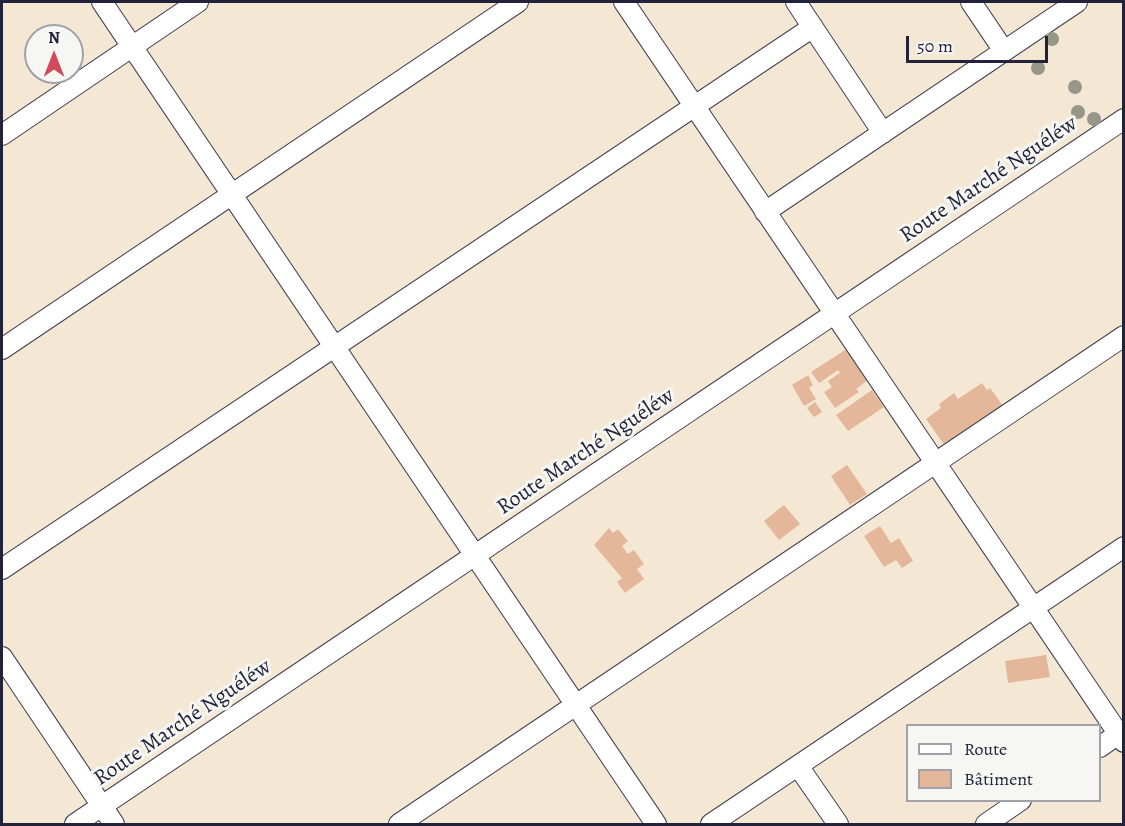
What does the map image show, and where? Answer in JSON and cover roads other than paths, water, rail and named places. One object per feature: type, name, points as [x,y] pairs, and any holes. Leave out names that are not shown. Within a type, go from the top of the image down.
[{"type":"street","points":[[102,2],[656,825]]},
{"type":"street","points":[[2,135],[198,2]]},
{"type":"street","points":[[2,349],[518,2]]},
{"type":"street","points":[[624,2],[1121,738],[1101,747]]},
{"type":"street","points":[[796,2],[883,133]]},
{"type":"street","points":[[971,2],[1004,51]]},
{"type":"street","points":[[765,212],[1077,2]]},
{"type":"street","points":[[2,569],[813,27]]},
{"type":"street","name":"Route Marché Nguéléw","points":[[75,825],[1124,119]]},
{"type":"street","points":[[399,825],[1124,336]]},
{"type":"street","points":[[711,825],[1124,547]]},
{"type":"street","points":[[2,657],[114,825]]},
{"type":"street","points":[[798,766],[838,825]]},
{"type":"street","points":[[986,825],[1020,802]]}]
